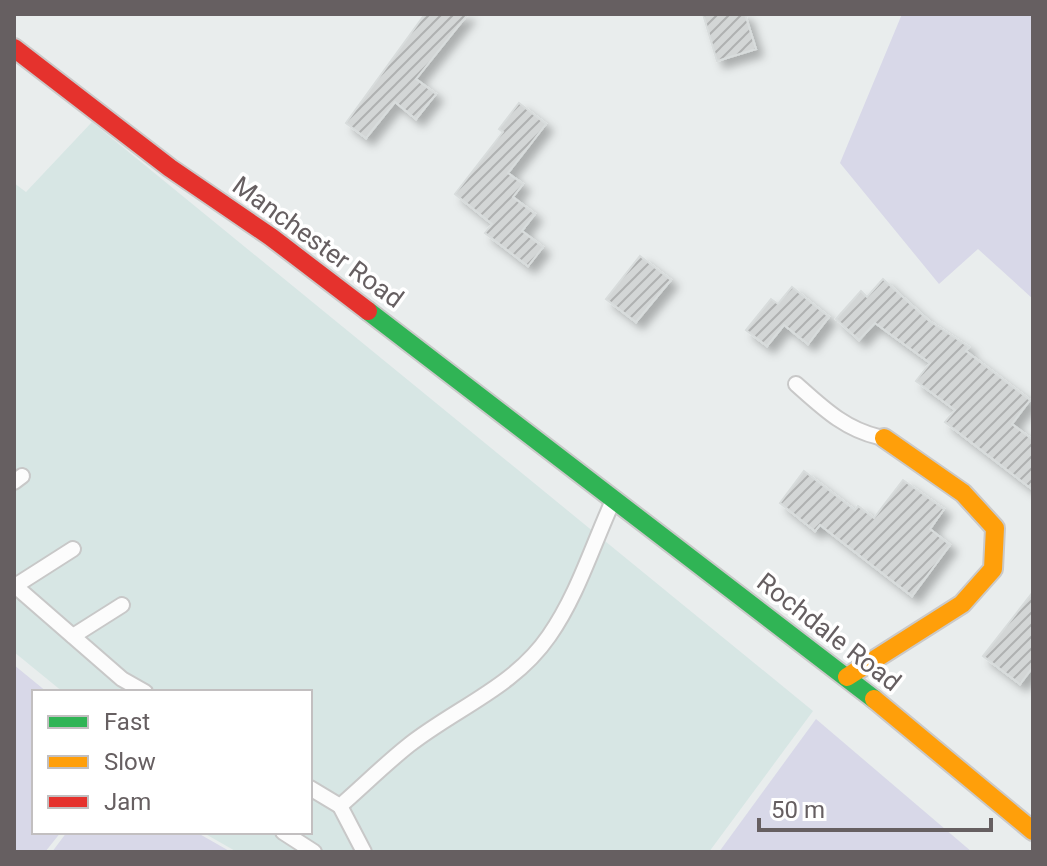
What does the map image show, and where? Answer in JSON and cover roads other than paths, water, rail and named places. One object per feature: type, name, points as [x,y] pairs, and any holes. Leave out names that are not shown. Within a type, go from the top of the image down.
[{"type":"main road","name":"Manchester Road","points":[[14,48],[170,168],[271,237],[589,480]]},
{"type":"main road","points":[[847,677],[962,604],[993,569],[995,528],[963,493],[884,438]]},
{"type":"main road","name":"Rochdale Road","points":[[589,480],[847,677],[1033,831]]},
{"type":"lane","points":[[796,384],[837,420],[857,432],[884,438]]},
{"type":"lane","points":[[340,806],[409,745],[492,693],[548,638],[564,612],[613,499]]},
{"type":"lane","points":[[73,549],[15,586],[122,679],[130,690]]},
{"type":"lane","points":[[73,636],[122,605]]},
{"type":"lane","points":[[122,679],[141,690]]},
{"type":"lane","points":[[312,789],[340,806],[364,852]]},
{"type":"lane","points":[[286,834],[314,852]]}]
